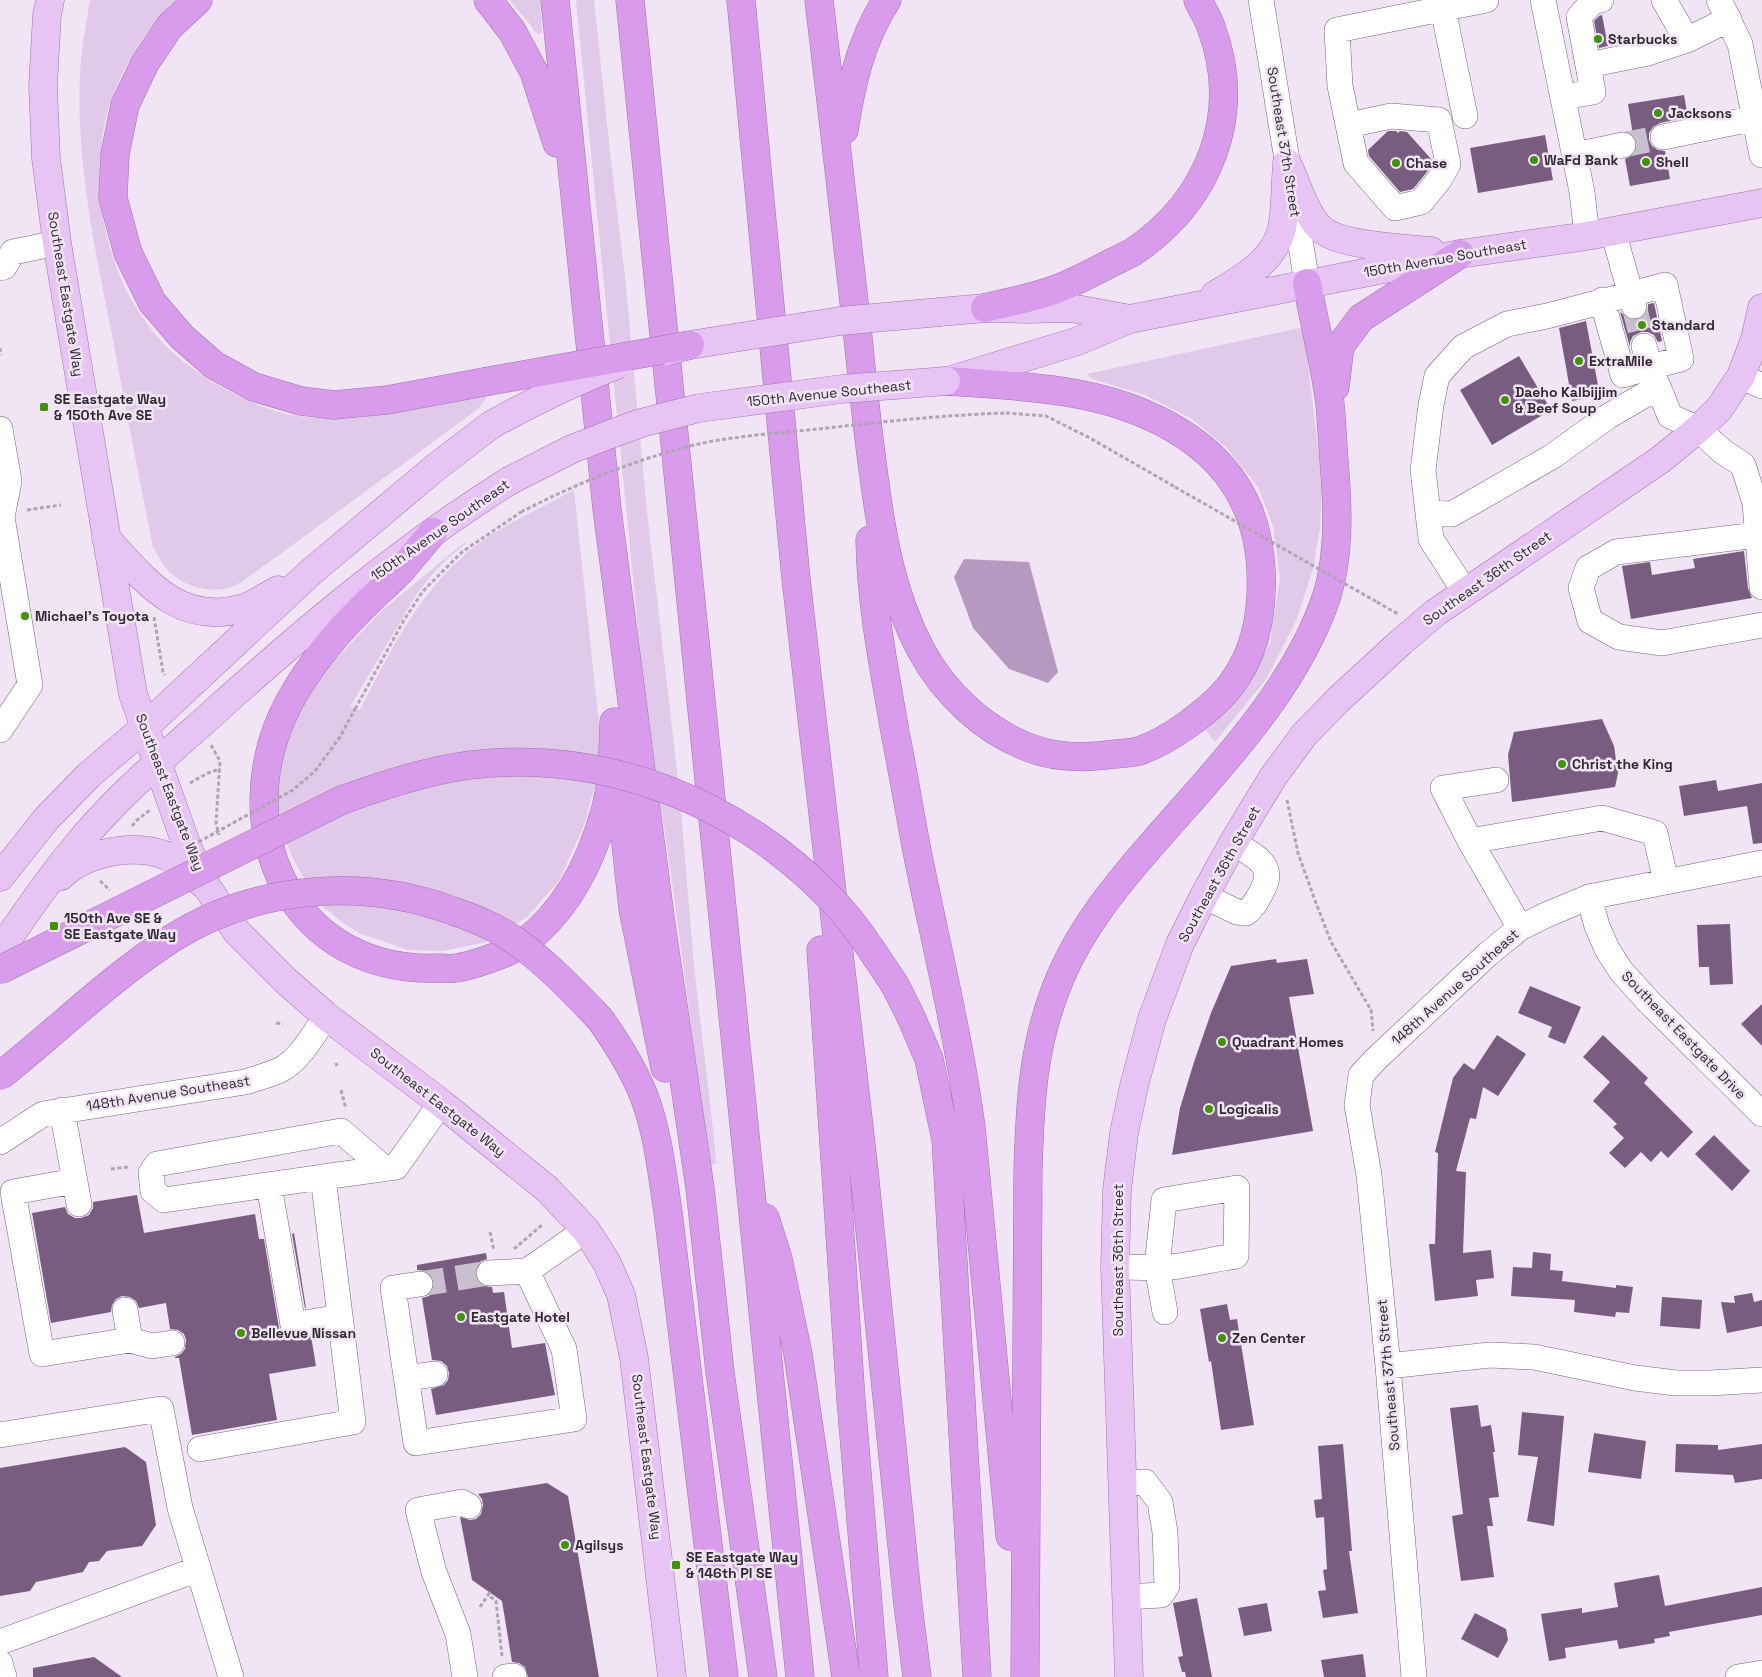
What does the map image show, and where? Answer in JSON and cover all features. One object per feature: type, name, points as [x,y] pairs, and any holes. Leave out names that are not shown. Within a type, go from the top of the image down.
[{"type":"highway","points":[[198,0],[170,26],[145,63],[125,104],[115,154],[113,198],[128,253],[152,302],[182,338],[214,365],[254,387],[301,401],[334,404],[387,400],[690,345]]},
{"type":"highway","points":[[479,0],[512,31]]},
{"type":"highway","points":[[488,0],[512,31],[534,72],[556,138],[580,255]]},
{"type":"highway","points":[[555,0],[607,509],[661,924],[700,1188],[720,1372],[763,1677]]},
{"type":"highway","points":[[630,0],[800,1677]]},
{"type":"highway","points":[[741,0],[796,579],[864,1170],[917,1677]]},
{"type":"highway","points":[[819,0],[843,197],[868,432],[883,537],[891,576],[905,617],[922,652],[944,685],[964,705],[993,730],[1031,749],[1066,756],[1100,756],[1138,751],[1174,734],[1204,713],[1219,699],[1237,677],[1249,654],[1260,614],[1262,567],[1257,535],[1242,496],[1223,469],[1201,446],[1174,428],[1145,413],[1111,402],[1044,388],[946,381]]},
{"type":"highway","points":[[843,197],[844,132],[849,96],[858,60],[878,13],[887,0]]},
{"type":"highway","points":[[985,308],[1054,290],[1091,274],[1133,252],[1166,224],[1189,200],[1207,170],[1219,137],[1223,97],[1221,65],[1214,37],[1198,0]]},
{"type":"highway","points":[[1330,402],[1335,386],[1340,346],[1362,318],[1460,254]]},
{"type":"highway","points":[[1025,1677],[1028,1169],[1031,1094],[1038,1046],[1047,1012],[1062,974],[1081,937],[1110,894],[1244,737],[1284,682],[1309,637],[1328,594],[1338,512],[1330,402],[1307,283]]},
{"type":"highway","points":[[868,432],[870,565],[879,643],[920,865],[957,1035],[971,1127],[1025,1677]]},
{"type":"highway","points":[[607,509],[614,722],[633,909],[675,1116],[720,1372]]},
{"type":"highway","points":[[433,532],[402,569],[354,616],[306,674],[282,716],[275,735],[269,754],[264,806],[271,853],[284,885],[301,911],[326,935],[356,954],[390,966],[424,969],[458,968],[488,959],[519,946],[537,932],[555,913],[576,882],[592,851],[606,808],[612,764],[614,722]]},
{"type":"highway","points":[[796,579],[851,1400],[874,1677]]},
{"type":"highway","points":[[0,970],[342,800],[389,783],[469,765],[516,762],[581,767],[622,774],[659,786],[728,818],[786,856],[836,904],[863,937],[895,985],[929,1059],[946,1140],[977,1677]]},
{"type":"highway","points":[[0,1076],[136,964],[172,938],[225,912],[256,902],[311,891],[362,890],[398,895],[436,904],[475,918],[513,939],[549,967],[600,1019],[620,1048],[644,1095],[652,1121],[668,1212],[724,1677]]},
{"type":"highway","points":[[749,1166],[778,1259],[798,1354],[846,1677]]},
{"type":"main road","name":"Southeast Eastgate Way","points":[[50,0],[47,16],[43,86],[46,158],[57,243],[133,694],[188,849],[207,887],[236,932],[285,980],[326,1016],[441,1103],[547,1189],[586,1230],[607,1264],[621,1295],[634,1358],[672,1677]]},
{"type":"main road","points":[[1288,163],[1309,214],[1321,229],[1334,237],[1354,242],[1460,254]]},
{"type":"main road","points":[[1196,305],[1243,278],[1264,261],[1276,244],[1282,229],[1288,163]]},
{"type":"main road","name":"150th Avenue Southeast","points":[[0,950],[32,902],[74,848],[124,794],[242,688],[313,626],[398,557],[478,500],[509,481],[572,449],[641,424],[699,408],[842,389],[946,381],[1078,341],[1130,319],[1196,305],[1460,254],[1600,234],[1762,203]]},
{"type":"main road","name":"150th Avenue Southeast","points":[[0,877],[47,818],[83,781],[145,727],[311,572],[436,467],[491,425],[536,400],[573,382],[619,364],[690,345],[840,321],[985,308],[1071,308],[1130,319]]},
{"type":"main road","name":"Southeast 36th Street","points":[[1129,1677],[1115,1267],[1117,1190],[1124,1133],[1134,1086],[1152,1019],[1180,944],[1233,843],[1273,777],[1304,735],[1338,700],[1435,613],[1660,460],[1751,381],[1755,339],[1762,308]]},
{"type":"main road","points":[[106,538],[160,594],[174,603],[195,610],[218,612],[244,608],[311,572]]},
{"type":"main road","points":[[32,902],[69,868],[95,855],[113,851],[153,852],[177,862],[207,887]]},
{"type":"street","name":"Southeast 37th Street","points":[[1261,0],[1307,283]]},
{"type":"street","points":[[1349,125],[1340,86],[1337,30],[1415,7],[1443,9],[1486,0]]},
{"type":"street","points":[[1543,0],[1582,192],[1632,299]]},
{"type":"street","points":[[1563,97],[1593,92],[1579,17],[1593,1],[1602,0]]},
{"type":"street","points":[[1664,0],[1687,40]]},
{"type":"street","points":[[1443,9],[1465,116]]},
{"type":"street","points":[[1588,65],[1648,53],[1687,40],[1724,9],[1740,44],[1762,155]]},
{"type":"street","points":[[1663,138],[1756,118]]},
{"type":"street","points":[[1575,155],[1623,146]]},
{"type":"street","points":[[4,254],[57,243]]},
{"type":"street","points":[[1465,592],[1431,539],[1423,470],[1431,405],[1437,376],[1463,347],[1507,324],[1547,316],[1602,300],[1632,299],[1664,285],[1681,359],[1623,375],[1602,300]]},
{"type":"street","points":[[1651,367],[1670,416],[1698,428],[1722,451],[1743,465],[1755,503],[1762,587]]},
{"type":"street","points":[[1428,513],[1452,514],[1553,456],[1606,417],[1651,367]]},
{"type":"street","points":[[0,429],[5,482],[2,518],[5,568],[30,685],[0,730]]},
{"type":"street","points":[[1757,535],[1616,552],[1588,568],[1581,588],[1590,621],[1619,637],[1662,643],[1762,625]]},
{"type":"street","points":[[1496,780],[1443,788],[1470,841],[1520,928]]},
{"type":"street","points":[[1470,841],[1602,818],[1655,833],[1666,882]]},
{"type":"street","points":[[1204,896],[1237,912],[1246,913],[1252,909],[1257,901],[1267,882],[1267,872],[1264,865],[1233,843]]},
{"type":"street","name":"148th Avenue Southeast","points":[[1369,1067],[1488,954],[1520,928],[1546,914],[1589,897],[1762,863]]},
{"type":"street","name":"Southeast Eastgate Drive","points":[[1589,897],[1607,949],[1621,971],[1650,1003],[1762,1114]]},
{"type":"street","name":"148th Avenue Southeast","points":[[53,1112],[245,1082],[266,1076],[282,1069],[293,1060],[326,1016]]},
{"type":"street","name":"Southeast 37th Street","points":[[1369,1067],[1357,1105],[1369,1175],[1388,1366],[1414,1677]]},
{"type":"street","points":[[385,1169],[341,1131],[157,1164],[151,1173],[154,1191],[164,1200],[322,1177],[385,1169],[396,1167],[441,1103]]},
{"type":"street","points":[[0,1142],[53,1112],[77,1193],[14,1192],[42,1354],[130,1340],[152,1346],[172,1343]]},
{"type":"street","points":[[200,1449],[353,1422],[322,1177]]},
{"type":"street","points":[[269,1185],[293,1325],[340,1318]]},
{"type":"street","points":[[489,1273],[527,1271],[586,1230]]},
{"type":"street","points":[[1115,1267],[1157,1267],[1165,1312]]},
{"type":"street","points":[[420,1284],[393,1288],[416,1443],[574,1419],[564,1349],[527,1271]]},
{"type":"street","points":[[125,1310],[130,1340]]},
{"type":"street","points":[[1388,1366],[1490,1355],[1534,1357],[1635,1378],[1676,1383],[1762,1380]]},
{"type":"street","points":[[406,1378],[435,1374]]},
{"type":"street","points":[[0,1435],[161,1409],[180,1508],[231,1677]]},
{"type":"street","points":[[1123,1483],[1145,1482],[1160,1502],[1165,1532],[1166,1586],[1161,1595],[1126,1597]]},
{"type":"street","points":[[465,1677],[458,1634],[434,1572],[418,1510],[462,1502],[469,1506]]},
{"type":"street","points":[[0,1642],[196,1559]]},
{"type":"street","points":[[0,1663],[4,1677]]},
{"type":"street","points":[[1738,1677],[1762,1673]]},
{"type":"path","points":[[0,348],[1,355]]},
{"type":"path","points":[[186,848],[293,790],[315,771],[340,737],[404,620],[423,591],[462,552],[521,512],[598,476],[680,448],[737,437],[958,414],[1006,413],[1046,416],[1090,438],[1400,615]]},
{"type":"path","points":[[23,511],[61,505]]},
{"type":"path","points":[[154,612],[163,672]]},
{"type":"path","points":[[217,753],[220,761],[216,807],[216,823],[219,835],[217,844]]},
{"type":"path","points":[[208,773],[220,769]]},
{"type":"path","points":[[1286,794],[1298,853],[1331,942],[1372,1010],[1369,1067]]},
{"type":"path","points":[[137,820],[146,812]]},
{"type":"path","points":[[105,895],[112,890]]},
{"type":"path","points":[[276,1023],[283,1024]]},
{"type":"path","points":[[341,1090],[347,1114]]},
{"type":"path","points":[[507,1250],[514,1249],[542,1225]]},
{"type":"path","points":[[490,1232],[494,1252],[501,1251]]},
{"type":"path","points":[[480,1607],[489,1594],[496,1601],[507,1670]]},
{"type":"shaded area","points":[[90,0],[177,0],[143,39],[125,69],[111,101],[101,147],[102,207],[107,236],[116,265],[128,292],[143,318],[161,341],[177,356],[208,379],[251,402],[286,414],[321,418],[368,417],[485,395],[486,399],[478,409],[242,582],[226,588],[216,590],[184,583],[165,567],[153,547],[99,271],[84,173],[81,140],[80,75]]},
{"type":"shaded area","points":[[509,0],[540,0],[542,31],[540,34],[536,33]]},
{"type":"shaded area","points":[[576,0],[594,0],[625,276],[647,512],[679,788],[694,966],[714,1138],[716,1162],[711,1165],[709,1163],[674,895],[644,689]]},
{"type":"shaded area","points":[[1300,328],[1304,331],[1322,482],[1320,528],[1313,569],[1296,621],[1267,678],[1215,742],[1204,728],[1246,688],[1270,643],[1280,578],[1273,526],[1258,487],[1227,448],[1192,419],[1145,395],[1092,379],[1087,374]]},
{"type":"shaded area","points":[[574,490],[600,734],[596,781],[584,825],[559,881],[527,917],[486,942],[443,951],[408,950],[359,933],[321,905],[290,852],[276,813],[273,792],[283,748],[301,709],[326,669],[384,609],[465,542],[429,578],[414,598],[350,707],[360,710],[403,630],[429,592],[444,575],[472,548],[514,521]]},
{"type":"shaded area","points":[[964,559],[1029,562],[1058,672],[1048,683],[1009,669],[973,628],[954,577]]},
{"type":"building","points":[[1602,15],[1608,46],[1599,48],[1594,21]]},
{"type":"building","points":[[1684,95],[1688,117],[1660,123],[1653,127],[1649,133],[1649,140],[1652,146],[1658,150],[1665,151],[1670,179],[1630,186],[1625,159],[1633,155],[1637,149],[1637,143],[1633,135],[1628,104]]},
{"type":"building","name":"Chase","points":[[1388,131],[1407,132],[1432,160],[1427,165],[1430,167],[1427,172],[1413,189],[1400,192],[1369,156],[1368,150]]},
{"type":"building","points":[[1545,135],[1553,180],[1478,193],[1470,148]]},
{"type":"building","points":[[1654,303],[1662,341],[1658,342],[1654,335],[1648,332],[1641,332],[1633,336],[1630,347],[1620,312],[1630,320],[1637,320],[1645,316],[1648,304]]},
{"type":"building","name":"ExtraMile","points":[[1586,321],[1600,396],[1572,401],[1559,328]]},
{"type":"building","name":"Daeho Kalbijjim & Beef Soup","points":[[1519,356],[1551,410],[1492,445],[1460,390]]},
{"type":"building","points":[[1744,551],[1748,588],[1752,598],[1631,619],[1622,566],[1650,562],[1652,575],[1695,568],[1693,559]]},
{"type":"building","name":"Christ the King","points":[[1602,719],[1614,746],[1618,773],[1615,787],[1512,802],[1508,755],[1514,732]]},
{"type":"building","points":[[1716,780],[1718,791],[1762,783],[1762,843],[1753,844],[1747,806],[1684,816],[1679,786]]},
{"type":"building","points":[[1730,924],[1733,984],[1710,985],[1709,967],[1699,967],[1697,925]]},
{"type":"building","points":[[1276,959],[1277,963],[1307,959],[1314,994],[1289,997],[1313,1131],[1172,1155],[1180,1108],[1194,1062],[1211,1013],[1231,966]]},
{"type":"building","points":[[1530,986],[1581,1007],[1565,1044],[1548,1037],[1552,1027],[1518,1013]]},
{"type":"building","points":[[1762,1004],[1762,1046],[1741,1024]]},
{"type":"building","points":[[1497,1035],[1526,1054],[1498,1096],[1483,1087],[1476,1119],[1470,1118],[1456,1171],[1466,1172],[1463,1253],[1491,1250],[1494,1278],[1476,1280],[1478,1296],[1435,1301],[1429,1244],[1435,1244],[1438,1153],[1435,1152],[1453,1078],[1464,1063],[1474,1070]]},
{"type":"building","points":[[1603,1035],[1648,1078],[1644,1083],[1693,1132],[1668,1158],[1661,1151],[1651,1162],[1641,1152],[1625,1168],[1609,1153],[1624,1138],[1613,1127],[1617,1124],[1593,1101],[1610,1082],[1583,1057]]},
{"type":"building","points":[[1714,1135],[1750,1171],[1732,1191],[1695,1154]]},
{"type":"building","name":"Bellevue Nissan","points":[[137,1195],[144,1233],[255,1214],[259,1239],[264,1239],[279,1328],[282,1335],[288,1339],[311,1336],[316,1366],[269,1374],[277,1420],[192,1435],[179,1358],[175,1358],[185,1349],[186,1340],[184,1334],[178,1330],[170,1329],[166,1303],[139,1308],[136,1301],[130,1297],[122,1296],[116,1299],[112,1305],[111,1312],[51,1323],[32,1213],[65,1207],[68,1214],[75,1218],[81,1218],[89,1215],[93,1208],[93,1202]]},
{"type":"building","points":[[294,1233],[306,1308],[292,1234]]},
{"type":"building","points":[[1533,1252],[1551,1254],[1550,1270],[1563,1271],[1562,1281],[1616,1288],[1616,1285],[1633,1287],[1629,1313],[1616,1312],[1615,1317],[1574,1312],[1575,1300],[1511,1296],[1513,1267],[1532,1268]]},
{"type":"building","name":"Eastgate Hotel","points":[[486,1253],[487,1259],[481,1261],[476,1267],[475,1274],[477,1280],[483,1286],[492,1287],[493,1293],[504,1292],[512,1348],[545,1343],[555,1395],[436,1415],[431,1389],[444,1385],[448,1380],[449,1373],[447,1366],[441,1361],[432,1360],[422,1298],[429,1296],[433,1290],[434,1281],[426,1271],[417,1270],[417,1265]]},
{"type":"building","points":[[1752,1293],[1754,1302],[1762,1300],[1762,1326],[1727,1333],[1721,1302],[1735,1303],[1734,1296]]},
{"type":"building","points":[[1662,1297],[1702,1300],[1700,1329],[1660,1326]]},
{"type":"building","points":[[1227,1304],[1230,1320],[1237,1319],[1254,1425],[1221,1430],[1211,1361],[1209,1362],[1200,1309]]},
{"type":"building","points":[[1478,1405],[1481,1427],[1491,1425],[1495,1452],[1493,1452],[1499,1497],[1489,1498],[1493,1526],[1487,1526],[1494,1577],[1461,1581],[1452,1516],[1463,1514],[1450,1408]]},
{"type":"building","points":[[1522,1412],[1564,1416],[1554,1526],[1527,1521],[1538,1457],[1518,1455]]},
{"type":"building","points":[[1594,1433],[1646,1441],[1641,1479],[1588,1472]]},
{"type":"building","points":[[1343,1444],[1352,1551],[1349,1551],[1358,1613],[1323,1618],[1318,1591],[1326,1590],[1323,1570],[1327,1569],[1324,1517],[1316,1518],[1314,1500],[1322,1499],[1318,1446]]},
{"type":"building","points":[[1676,1444],[1718,1445],[1718,1450],[1762,1444],[1762,1479],[1735,1483],[1733,1475],[1675,1472]]},
{"type":"building","points":[[125,1447],[146,1462],[156,1525],[142,1546],[107,1551],[99,1561],[89,1562],[83,1572],[36,1582],[30,1591],[0,1596],[0,1468]]},
{"type":"building","points":[[547,1483],[568,1496],[599,1677],[528,1677],[525,1667],[519,1663],[512,1662],[502,1601],[472,1580],[460,1517],[470,1520],[476,1519],[481,1514],[483,1505],[482,1499],[478,1494]]},
{"type":"building","points":[[1659,1575],[1665,1606],[1762,1587],[1762,1615],[1669,1632],[1670,1636],[1654,1639],[1655,1643],[1619,1649],[1617,1640],[1565,1648],[1566,1658],[1549,1661],[1541,1614],[1582,1608],[1582,1613],[1618,1607],[1614,1583]]},
{"type":"building","points":[[1197,1598],[1212,1677],[1186,1677],[1185,1672],[1182,1672],[1178,1657],[1183,1656],[1173,1603]]},
{"type":"building","points":[[1267,1603],[1272,1631],[1244,1636],[1238,1608]]},
{"type":"building","points":[[1475,1613],[1506,1629],[1508,1640],[1498,1658],[1461,1639]]},
{"type":"building","points":[[1363,1654],[1366,1677],[1324,1677],[1321,1660]]},
{"type":"building","points":[[94,1657],[122,1677],[33,1677],[33,1668]]},
{"type":"tunnel","points":[[1623,145],[1663,137]]},
{"type":"tunnel","points":[[1634,306],[1644,346]]},
{"type":"tunnel","points":[[420,1284],[489,1273]]},
{"type":"place","name":"Starbucks","points":[[1598,39]]},
{"type":"place","name":"Jacksons","points":[[1658,113]]},
{"type":"place","name":"WaFd Bank","points":[[1534,160]]},
{"type":"place","name":"Shell","points":[[1646,162]]},
{"type":"place","name":"Chase","points":[[1396,163]]},
{"type":"place","name":"Standard","points":[[1642,325]]},
{"type":"place","name":"ExtraMile","points":[[1579,361]]},
{"type":"place","name":"Daeho Kalbijjim & Beef Soup","points":[[1505,400]]},
{"type":"place","name":"SE Eastgate Way & 150th Ave SE","points":[[44,407]]},
{"type":"place","name":"Michael's Toyota","points":[[25,616]]},
{"type":"place","name":"Christ the King","points":[[1562,764]]},
{"type":"place","name":"150th Ave SE & SE Eastgate Way","points":[[54,926]]},
{"type":"place","name":"Quadrant Homes","points":[[1222,1042]]},
{"type":"place","name":"Logicalis","points":[[1209,1109]]},
{"type":"place","name":"Eastgate Hotel","points":[[461,1317]]},
{"type":"place","name":"Bellevue Nissan","points":[[241,1333]]},
{"type":"place","name":"Zen Center","points":[[1222,1338]]},
{"type":"place","name":"Agilsys","points":[[565,1545]]},
{"type":"place","name":"SE Eastgate Way & 146th Pl SE","points":[[676,1565]]}]
